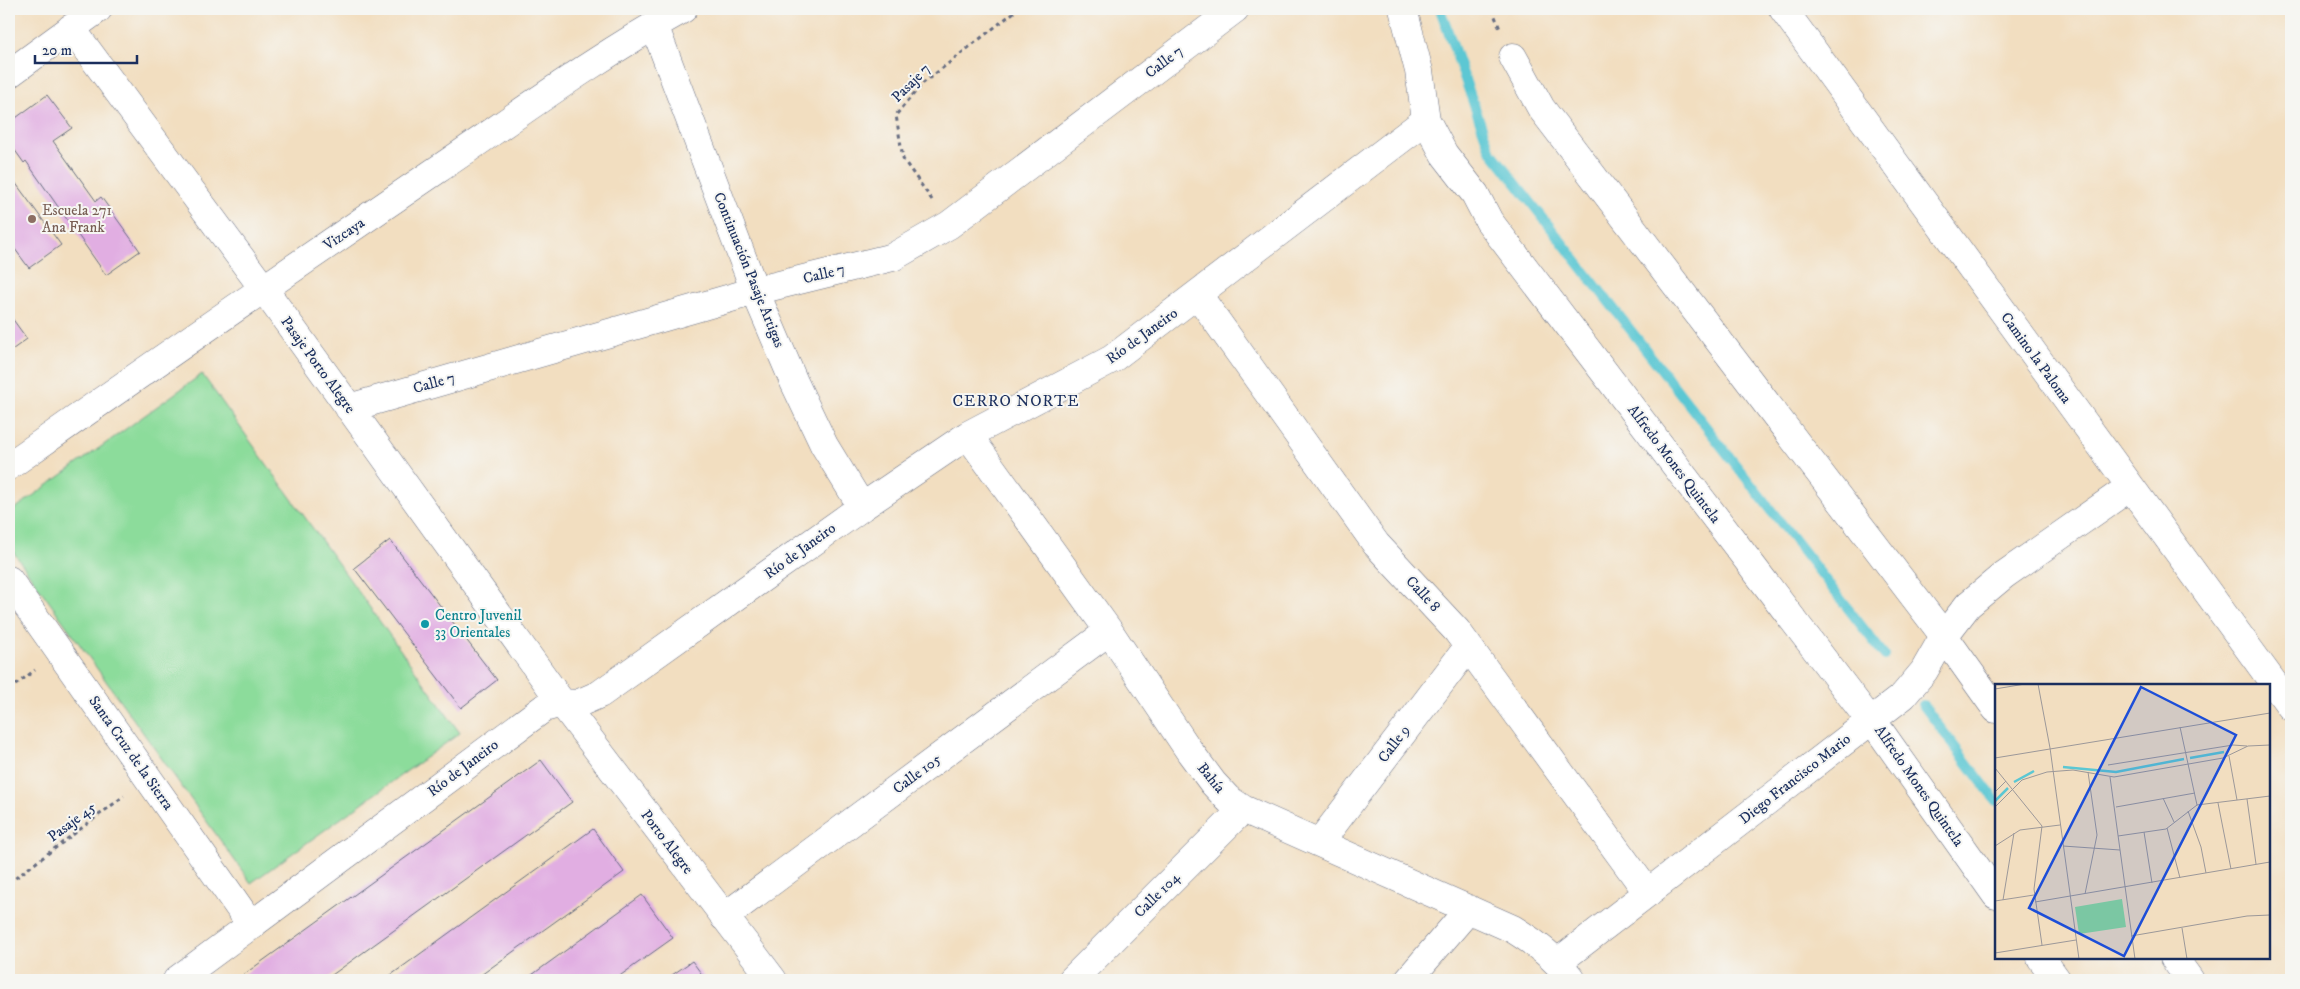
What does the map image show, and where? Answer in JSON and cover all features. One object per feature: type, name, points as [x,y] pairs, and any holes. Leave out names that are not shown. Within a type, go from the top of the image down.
[{"type":"street","points":[[9,74],[98,9]]},
{"type":"street","name":"Vizcaya","points":[[9,466],[263,288],[654,25],[683,9]]},
{"type":"street","name":"Calle 7","points":[[349,408],[755,291],[893,257],[949,224],[1235,9]]},
{"type":"street","name":"Alfredo Mones Quintela","points":[[1403,9],[1419,71],[1426,120],[1444,154],[1475,194],[1489,221],[1868,718],[1872,720],[1995,894]]},
{"type":"street","name":"Camino la Paloma","points":[[1783,9],[2291,707]]},
{"type":"street","name":"Continuación Pasaje Artigas","points":[[654,25],[755,291],[794,382],[824,445],[862,507]]},
{"type":"street","name":"Pasaje Porto Alegre","points":[[71,28],[263,288],[562,703]]},
{"type":"street","points":[[1513,57],[1541,108],[1944,636],[1995,708]]},
{"type":"street","name":"Río de Janeiro","points":[[192,976],[252,926],[529,718],[544,708],[562,703],[577,704],[600,694],[862,507],[968,435],[1112,359],[1426,120]]},
{"type":"street","name":"Calle 8","points":[[1198,294],[1376,544],[1457,631],[1648,893]]},
{"type":"street","name":"Bahía","points":[[968,435],[1109,631],[1190,752],[1228,799],[1243,809],[1513,929],[1541,946],[1565,971]]},
{"type":"street","name":"Diego Francisco Mario","points":[[1565,971],[1648,893],[1903,696],[1919,678],[1944,636],[1968,605],[2004,575],[2130,487]]},
{"type":"street","name":"Santa Cruz de la Sierra","points":[[9,580],[252,926]]},
{"type":"street","name":"Calle 105","points":[[724,917],[1109,631]]},
{"type":"street","name":"Calle 9","points":[[1320,842],[1468,647]]},
{"type":"street","name":"Porto Alegre","points":[[562,703],[773,980]]},
{"type":"street","name":"Calle 104","points":[[1072,980],[1243,809]]},
{"type":"street","points":[[1408,980],[1469,909]]},
{"type":"street","points":[[2042,959],[2057,980]]},
{"type":"street","points":[[2175,959],[2190,980]]},
{"type":"path","name":"Pasaje 7","points":[[949,224],[903,159],[896,115],[922,84],[1018,9]]},
{"type":"path","name":"Pasaje 45","points":[[9,884],[148,778]]},
{"type":"green space","points":[[202,374],[460,733],[251,883],[9,546],[9,513]]},
{"type":"building","points":[[47,95],[72,128],[53,141],[96,201],[101,197],[140,251],[106,275],[26,161],[24,163],[9,142],[9,123]]},
{"type":"building","points":[[9,174],[61,245],[29,268],[9,241]]},
{"type":"building","points":[[9,314],[27,339],[9,352]]},
{"type":"building","name":"Centro Juvenil 33 Orientales","points":[[390,540],[497,680],[461,708],[354,568]]},
{"type":"building","points":[[541,760],[572,802],[325,980],[240,980],[239,978]]},
{"type":"building","points":[[593,829],[624,872],[474,980],[384,980]]},
{"type":"building","points":[[642,895],[673,938],[614,980],[525,980]]},
{"type":"building","points":[[692,961],[706,980],[665,980]]},
{"type":"waterway","points":[[1440,9],[1490,150],[1885,656]]},
{"type":"waterway","points":[[1923,705],[1995,800]]},
{"type":"place","name":"Escuela 271 Ana Frank","points":[[32,219]]},
{"type":"place","name":"Centro Juvenil 33 Orientales","points":[[425,624]]},
{"type":"district","name":"CERRO NORTE","points":[[1016,401]]}]
